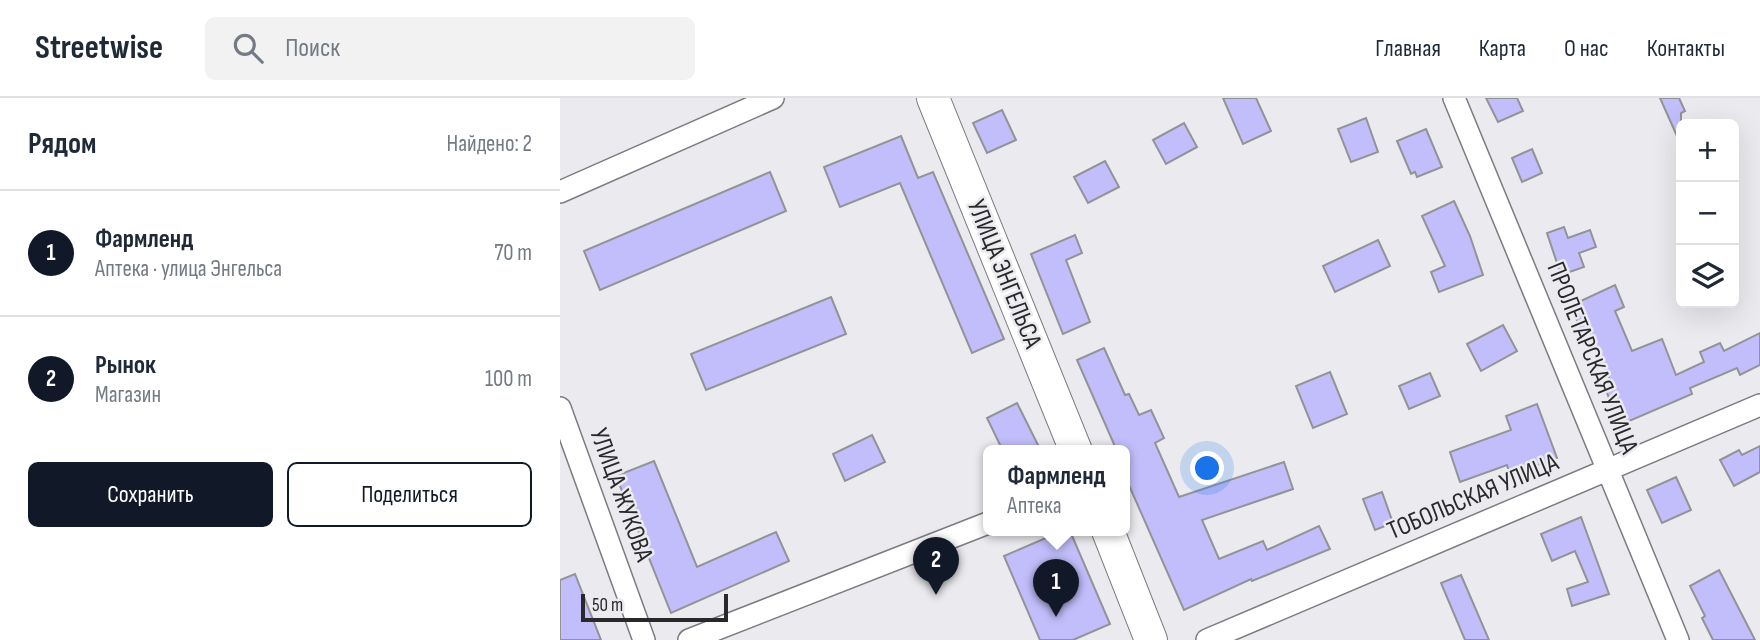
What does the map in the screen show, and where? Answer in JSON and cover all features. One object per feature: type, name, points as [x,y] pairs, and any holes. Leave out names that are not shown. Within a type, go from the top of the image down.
[{"type":"main road","name":"УЛИЦА ЭНГЕЛЬСА","points":[[933,98],[1074,445]]},
{"type":"main road","points":[[1110,536],[1151,640]]},
{"type":"street","points":[[560,192],[773,98]]},
{"type":"street","name":"ПРОЛЕТАРСКАЯ УЛИЦА","points":[[1454,98],[1678,640]]},
{"type":"street","name":"ТОБОЛЬСКАЯ УЛИЦА","points":[[1207,640],[1760,405]]},
{"type":"street","name":"УЛИЦА ЖУКОВА","points":[[560,408],[644,640]]},
{"type":"street","points":[[690,640],[983,525]]},
{"type":"building","points":[[1223,98],[1256,98],[1271,131],[1243,144]]},
{"type":"building","points":[[1486,98],[1517,98],[1523,111],[1498,122]]},
{"type":"building","points":[[1660,98],[1679,98],[1685,111],[1681,113],[1681,119],[1676,119],[1676,134]]},
{"type":"building","points":[[1002,110],[1016,140],[987,153],[973,123]]},
{"type":"building","points":[[1366,118],[1378,152],[1351,162],[1338,129]]},
{"type":"building","points":[[1184,123],[1197,147],[1166,164],[1153,140]]},
{"type":"building","points":[[1426,129],[1442,167],[1417,177],[1415,172],[1411,174],[1397,141]]},
{"type":"building","points":[[901,136],[918,178],[933,172],[1004,339],[972,353],[900,183],[840,207],[824,167]]},
{"type":"building","points":[[1532,149],[1542,173],[1522,182],[1512,158]]},
{"type":"building","points":[[1105,161],[1119,187],[1088,203],[1074,177]]},
{"type":"building","points":[[770,172],[786,211],[600,290],[584,251]]},
{"type":"building","points":[[1454,201],[1470,236],[1483,275],[1439,292],[1431,272],[1445,266],[1422,216]]},
{"type":"building","points":[[1564,227],[1568,238],[1590,230],[1596,247],[1579,253],[1584,267],[1561,275],[1547,233]]},
{"type":"building","points":[[1075,235],[1082,253],[1066,260],[1090,322],[1063,334],[1031,254]]},
{"type":"building","points":[[1378,240],[1390,266],[1335,292],[1323,266]]},
{"type":"building","points":[[1615,285],[1624,307],[1615,311],[1632,351],[1662,339],[1676,375],[1704,362],[1700,352],[1720,343],[1724,351],[1760,333],[1760,365],[1740,375],[1737,368],[1690,388],[1692,394],[1620,425],[1605,388],[1612,385],[1592,336],[1586,339],[1570,306]]},
{"type":"building","points":[[831,297],[846,334],[706,390],[691,354]]},
{"type":"building","points":[[1503,325],[1517,351],[1481,371],[1467,344]]},
{"type":"building","points":[[1104,348],[1125,395],[1129,394],[1139,415],[1151,410],[1164,438],[1155,443],[1179,497],[1284,462],[1293,489],[1202,520],[1219,559],[1263,541],[1267,550],[1319,526],[1330,549],[1252,581],[1251,579],[1184,610],[1130,488],[1130,445],[1114,445],[1077,360]]},
{"type":"building","points":[[1330,372],[1347,414],[1313,428],[1296,386]]},
{"type":"building","points":[[1430,373],[1440,396],[1409,409],[1399,386]]},
{"type":"building","points":[[1017,403],[1038,445],[1000,445],[987,418]]},
{"type":"building","points":[[1537,404],[1557,458],[1510,475],[1507,465],[1460,482],[1450,452],[1511,430],[1506,416]]},
{"type":"building","points":[[872,435],[885,462],[845,481],[833,454]]},
{"type":"building","points":[[1760,446],[1760,472],[1734,486],[1720,460],[1739,450],[1742,455]]},
{"type":"building","points":[[654,461],[697,567],[776,532],[789,561],[671,613],[616,476]]},
{"type":"building","points":[[1676,477],[1691,510],[1662,523],[1647,490]]},
{"type":"building","points":[[1382,492],[1393,523],[1375,530],[1363,499]]},
{"type":"building","points":[[1581,517],[1609,594],[1572,606],[1567,589],[1588,582],[1575,551],[1552,561],[1541,534]]},
{"type":"building","points":[[1050,536],[1072,536],[1110,624],[1073,640],[1040,640],[1004,556]]},
{"type":"building","points":[[1719,570],[1755,640],[1713,640],[1690,586]]},
{"type":"building","points":[[575,574],[601,640],[560,640],[560,580]]},
{"type":"building","points":[[1461,575],[1489,640],[1465,640],[1441,583]]},
{"type":"place","name":"Рынок","points":[[936,595]]},
{"type":"place","name":"Фармленд","points":[[1056,617]]}]
